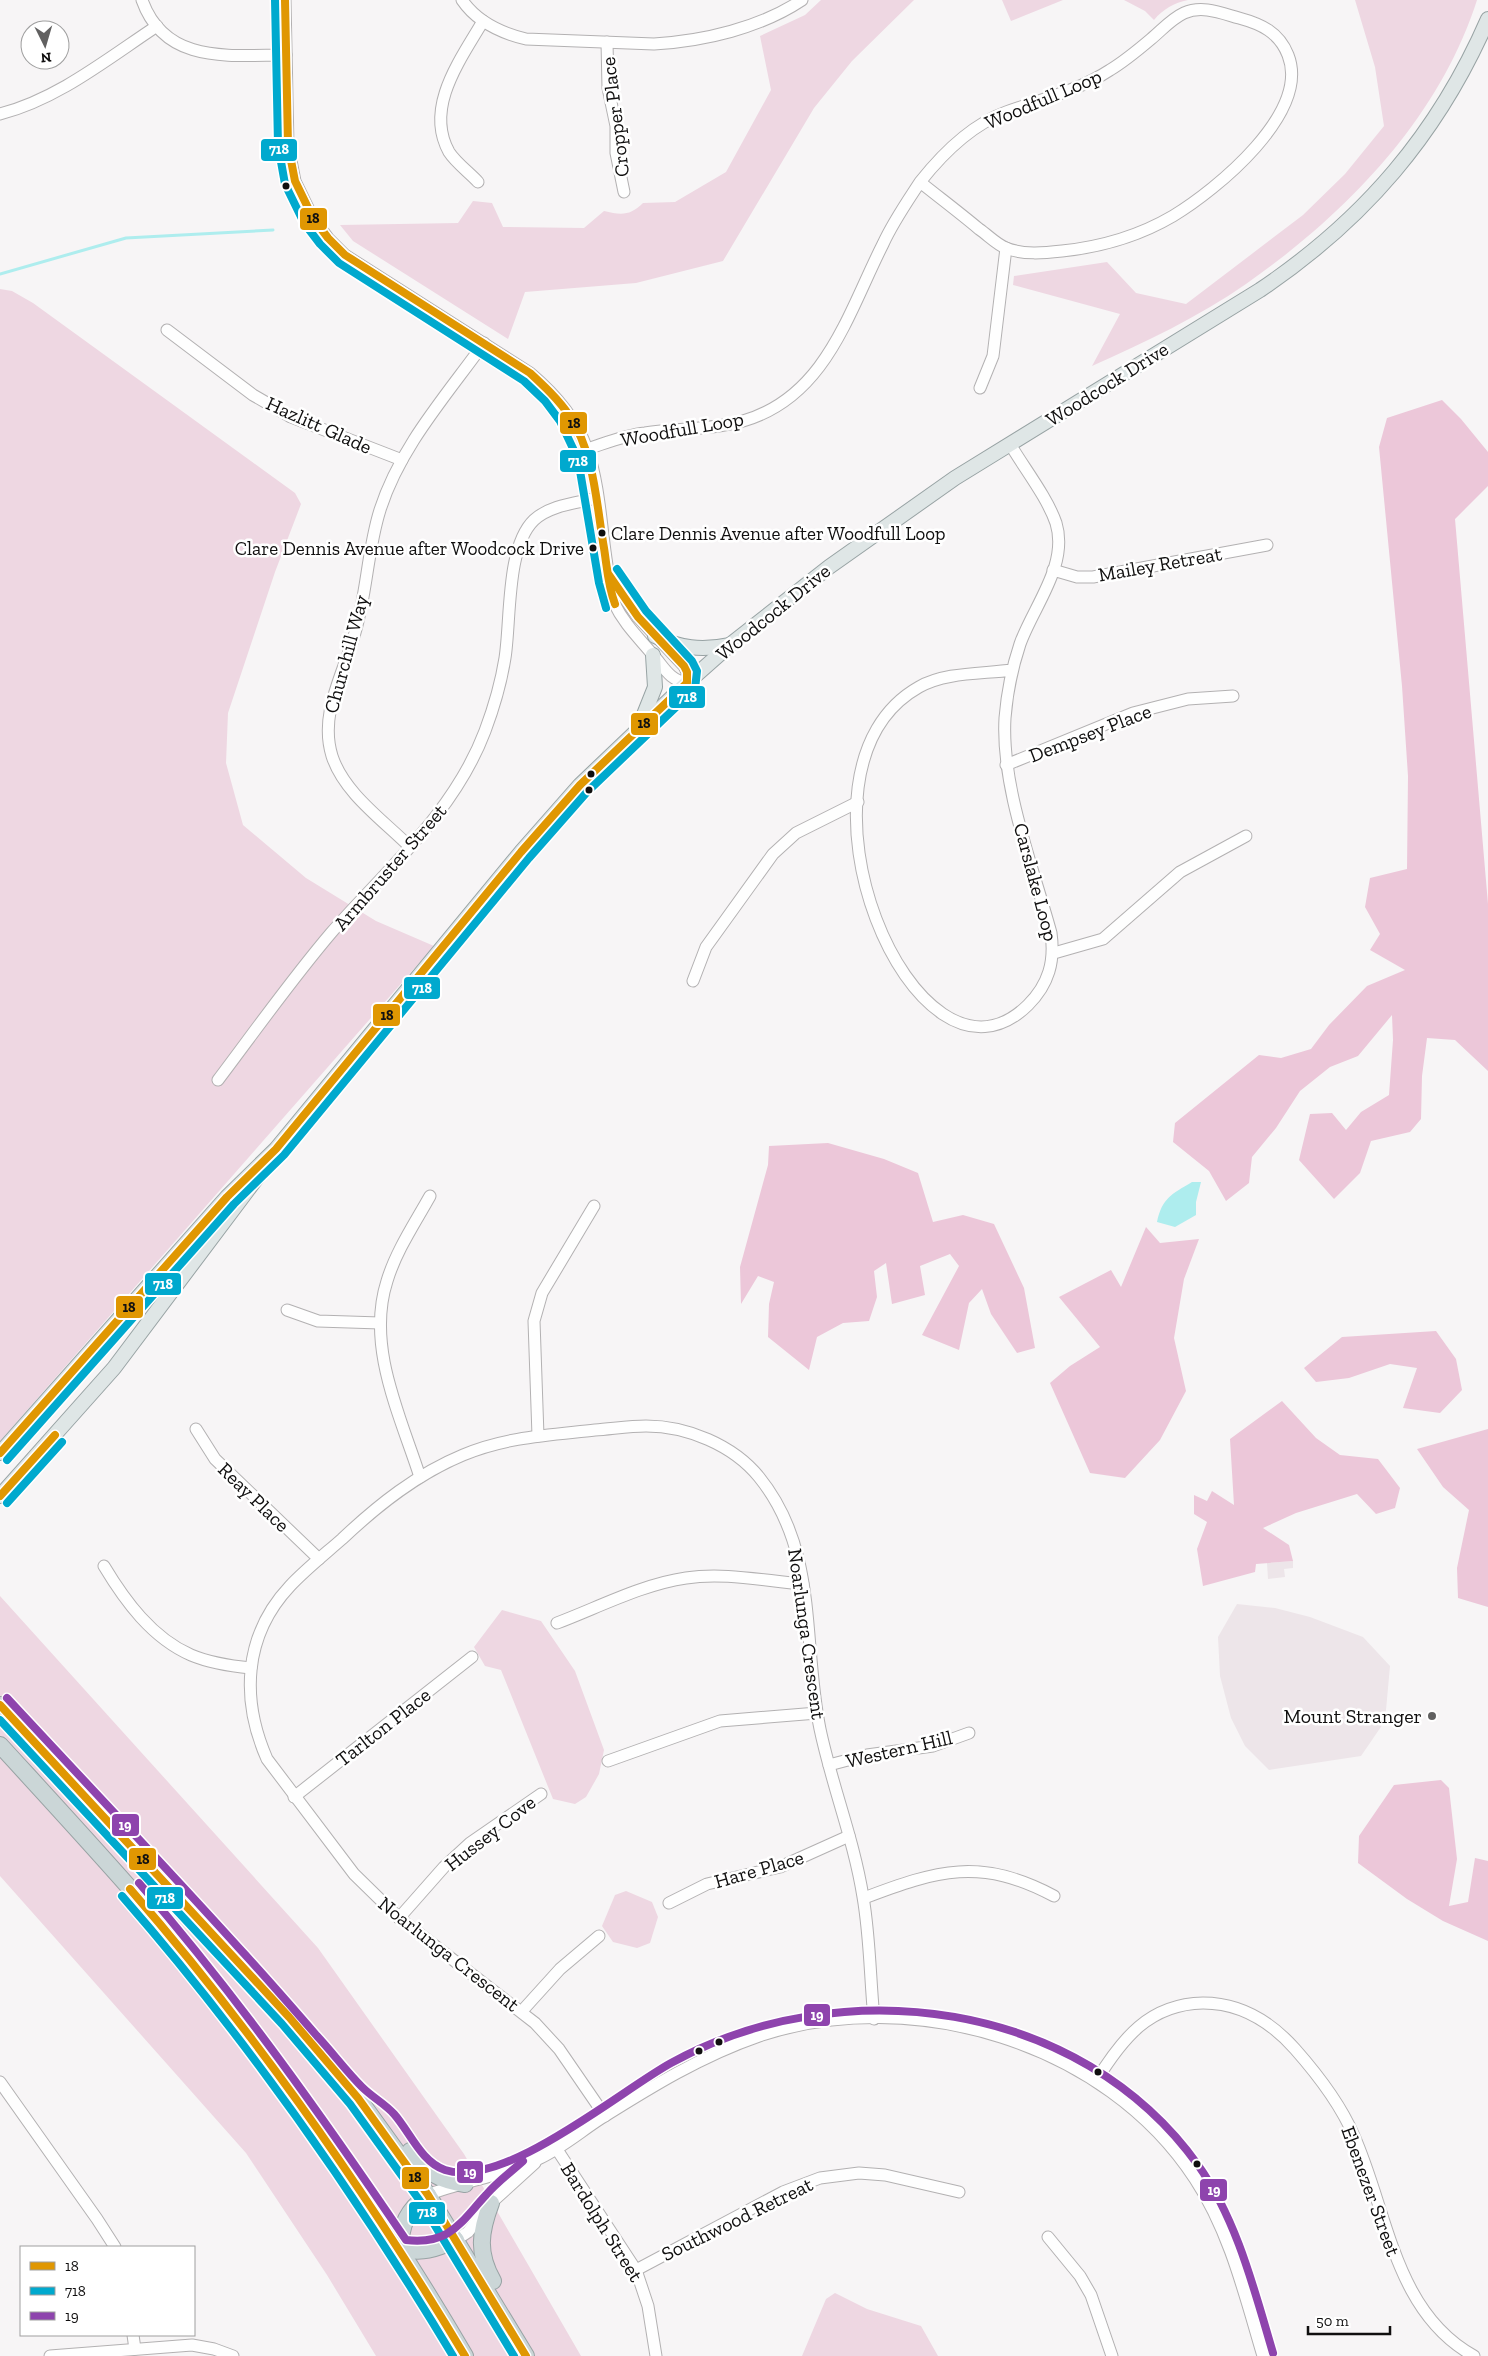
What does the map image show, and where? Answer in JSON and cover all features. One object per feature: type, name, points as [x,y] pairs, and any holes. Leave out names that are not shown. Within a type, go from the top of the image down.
[{"type":"highway","points":[[0,1705],[289,2016],[358,2098],[428,2195],[523,2350]]},
{"type":"highway","points":[[0,1745],[141,1901],[250,2034],[326,2139],[400,2248],[465,2356]]},
{"type":"highway","points":[[358,2098],[384,2117],[422,2168],[448,2181],[465,2184]]},
{"type":"highway","points":[[400,2248],[400,2234],[406,2216],[411,2208],[428,2195]]},
{"type":"highway","points":[[491,2203],[484,2223],[481,2242],[484,2266],[516,2322],[523,2350]]},
{"type":"highway","points":[[400,2248],[420,2252],[440,2247],[456,2240]]},
{"type":"main road","name":"Woodcock Drive","points":[[0,1452],[227,1197],[276,1149],[504,872],[580,785],[636,731],[732,644],[829,567],[955,478],[1260,290],[1307,257],[1360,210],[1396,171],[1430,127],[1473,52],[1488,19]]},
{"type":"main road","points":[[655,636],[672,644],[691,649],[732,644]]},
{"type":"main road","points":[[636,731],[647,711],[655,687],[653,655]]},
{"type":"main road","name":"Woodcock Drive","points":[[0,1496],[114,1368],[258,1178],[276,1149]]},
{"type":"street","points":[[142,0],[157,26],[170,39],[186,48],[203,53],[286,55]]},
{"type":"street","points":[[285,0],[290,158],[297,187],[313,218],[328,238],[345,255],[530,373],[550,391],[567,412],[587,449],[594,473],[597,498],[609,575],[614,602],[632,632],[669,675],[679,682],[687,683],[687,672],[684,666],[638,617],[609,575]]},
{"type":"street","points":[[462,0],[483,21],[508,35],[526,39],[654,44],[709,37],[761,20],[802,0]]},
{"type":"street","name":"Woodfull Loop","points":[[587,449],[644,433],[743,421],[766,413],[798,392],[816,373],[832,351],[883,242],[920,182],[945,153],[980,126],[1004,113],[1064,94],[1095,80],[1125,61],[1172,19],[1186,12],[1201,9],[1217,11],[1258,23],[1273,32],[1285,46],[1290,61],[1292,77],[1291,92],[1285,106],[1248,155],[1204,195],[1155,225],[1102,244],[1047,253],[1021,252],[1006,248],[920,182]]},
{"type":"street","points":[[478,182],[450,152],[444,136],[441,118],[443,100],[448,83],[483,21]]},
{"type":"street","points":[[0,114],[22,108],[58,91],[157,26]]},
{"type":"street","name":"Cropper Place","points":[[607,42],[608,88],[616,126],[616,153],[624,192]]},
{"type":"street","points":[[980,388],[993,356],[1006,248]]},
{"type":"street","name":"Hazlitt Glade","points":[[167,330],[246,390],[291,417],[402,460]]},
{"type":"street","name":"Churchill Way","points":[[410,847],[344,780],[331,753],[328,733],[331,703],[358,625],[376,524],[402,460],[421,429],[484,343]]},
{"type":"street","name":"Carslake Loop","points":[[1010,444],[1056,524],[1058,539],[1058,555],[1053,570],[1020,642],[1012,670],[1005,717],[1006,765],[1013,798],[1051,933],[1054,953],[1045,982],[1034,999],[1021,1012],[1005,1021],[988,1026],[971,1025],[954,1020],[938,1011],[920,994],[886,944],[873,915],[861,869],[858,802],[861,768],[869,744],[883,718],[902,698],[920,686],[940,678],[1012,670]]},
{"type":"street","name":"Armbruster Street","points":[[218,1080],[304,966],[410,847],[451,796],[470,765],[485,731],[505,658],[516,557],[524,533],[534,520],[546,511],[597,498]]},
{"type":"street","name":"Mailey Retreat","points":[[1053,570],[1077,577],[1093,577],[1267,545]]},
{"type":"street","name":"Dempsey Place","points":[[1006,765],[1132,712],[1188,699],[1233,696]]},
{"type":"street","points":[[693,981],[706,947],[773,854],[796,833],[858,802]]},
{"type":"street","points":[[1054,953],[1103,938],[1180,872],[1246,836]]},
{"type":"street","points":[[420,1477],[382,1357],[380,1322],[386,1282],[396,1258],[430,1196]]},
{"type":"street","points":[[538,1436],[533,1340],[536,1311],[542,1294],[594,1206]]},
{"type":"street","points":[[287,1310],[318,1321],[380,1322]]},
{"type":"street","name":"Noarlunga Crescent","points":[[605,2116],[559,2049],[522,2011],[399,1918],[354,1874],[294,1797],[268,1760],[258,1738],[252,1716],[251,1668],[262,1630],[274,1606],[289,1587],[392,1496],[420,1477],[462,1455],[492,1444],[538,1436],[646,1426],[694,1433],[732,1452],[758,1476],[782,1511],[794,1538],[802,1566],[817,1713],[864,1898],[874,2019]]},
{"type":"street","name":"Reay Place","points":[[196,1429],[214,1458],[319,1559]]},
{"type":"street","points":[[104,1566],[124,1599],[160,1635],[192,1655],[215,1663],[251,1668]]},
{"type":"street","points":[[557,1624],[661,1583],[687,1578],[725,1577],[803,1584]]},
{"type":"street","name":"Tarlton Place","points":[[294,1797],[472,1657]]},
{"type":"street","points":[[608,1761],[720,1721],[817,1713]]},
{"type":"street","name":"Western Hill","points":[[829,1765],[867,1755],[933,1746],[969,1733]]},
{"type":"street","name":"Hussey Cove","points":[[399,1918],[444,1867],[470,1843],[541,1794]]},
{"type":"street","name":"Hare Place","points":[[669,1902],[706,1884],[780,1867],[849,1836]]},
{"type":"street","points":[[864,1898],[921,1877],[948,1872],[976,1871],[1004,1875],[1032,1884],[1054,1896]]},
{"type":"street","points":[[522,2011],[560,1969],[599,1936]]},
{"type":"street","name":"Ebenezer Street","points":[[1096,2081],[1114,2052],[1130,2033],[1149,2019],[1169,2009],[1191,2003],[1224,2005],[1246,2011],[1276,2030],[1314,2070],[1345,2118],[1369,2175],[1397,2261],[1414,2296],[1437,2327],[1451,2340],[1474,2356]]},
{"type":"street","points":[[456,2240],[468,2232],[491,2203],[540,2158],[677,2071],[723,2049],[762,2035],[806,2025],[874,2019],[916,2020],[980,2031],[1042,2052],[1096,2081],[1152,2125],[1170,2145],[1197,2182],[1215,2214],[1230,2249],[1263,2356]]},
{"type":"street","points":[[0,2082],[97,2218],[114,2246]]},
{"type":"street","name":"Bardolph Street","points":[[556,2148],[636,2270],[648,2306],[656,2356]]},
{"type":"street","points":[[428,2195],[540,2158]]},
{"type":"street","name":"Southwood Retreat","points":[[636,2270],[783,2192],[820,2178],[859,2173],[886,2175],[959,2192]]},
{"type":"street","points":[[1048,2237],[1080,2276],[1091,2294],[1112,2356]]},
{"type":"street","points":[[134,2336],[135,2349]]},
{"type":"street","points":[[50,2356],[192,2345],[214,2349],[233,2356]]},
{"type":"shaded area","points":[[821,0],[914,0],[852,61],[814,108],[723,261],[636,283],[525,292],[508,339],[353,241],[340,225],[458,223],[473,201],[492,203],[503,227],[584,228],[604,211],[625,213],[634,210],[643,203],[675,202],[726,172],[771,90],[760,36],[805,15]]},
{"type":"shaded area","points":[[1002,0],[1063,0],[1011,21]]},
{"type":"shaded area","points":[[1124,0],[1188,0],[1169,7],[1154,20],[1145,11]]},
{"type":"shaded area","points":[[1355,0],[1477,0],[1460,43],[1439,85],[1414,124],[1353,195],[1283,257],[1228,296],[1171,328],[1092,366],[1120,314],[1013,285],[1014,276],[1107,262],[1136,293],[1186,304],[1303,215],[1345,174],[1384,126],[1375,67]]},
{"type":"shaded area","points":[[0,289],[12,291],[33,303],[295,493],[301,504],[275,572],[228,713],[226,763],[243,825],[306,878],[376,921],[434,946],[0,1441]]},
{"type":"shaded area","points":[[1442,400],[1461,419],[1488,452],[1488,486],[1455,519],[1488,904],[1488,1071],[1455,1040],[1427,1038],[1422,1076],[1421,1119],[1410,1132],[1371,1141],[1360,1173],[1334,1199],[1299,1160],[1310,1114],[1332,1113],[1346,1130],[1361,1112],[1389,1095],[1393,1040],[1392,1015],[1358,1056],[1330,1067],[1300,1091],[1276,1128],[1252,1157],[1249,1183],[1226,1201],[1209,1171],[1173,1142],[1175,1123],[1259,1055],[1281,1058],[1311,1049],[1329,1025],[1367,986],[1405,970],[1370,950],[1380,934],[1365,907],[1370,878],[1407,869],[1408,776],[1402,686],[1379,447],[1387,418]]},
{"type":"shaded area","points":[[828,1143],[884,1159],[918,1173],[933,1222],[963,1215],[994,1224],[1024,1288],[1035,1348],[1017,1353],[991,1314],[982,1289],[969,1303],[959,1350],[922,1335],[959,1266],[950,1254],[920,1266],[925,1295],[892,1304],[886,1263],[874,1271],[877,1297],[869,1321],[843,1323],[817,1337],[809,1370],[768,1337],[769,1304],[774,1282],[758,1276],[741,1304],[740,1267],[768,1165],[769,1146]]},
{"type":"shaded area","points":[[1146,1227],[1160,1243],[1199,1239],[1184,1279],[1174,1338],[1186,1391],[1160,1440],[1125,1478],[1090,1473],[1050,1383],[1070,1366],[1100,1347],[1059,1297],[1111,1270],[1121,1287]]},
{"type":"shaded area","points":[[1436,1331],[1456,1359],[1462,1390],[1440,1413],[1403,1408],[1417,1368],[1390,1364],[1349,1378],[1316,1382],[1304,1368],[1342,1337]]},
{"type":"shaded area","points":[[1282,1401],[1316,1438],[1340,1455],[1378,1459],[1400,1488],[1395,1508],[1376,1514],[1357,1494],[1296,1513],[1263,1528],[1289,1545],[1293,1561],[1256,1564],[1255,1572],[1203,1586],[1197,1549],[1207,1522],[1194,1514],[1194,1495],[1207,1501],[1212,1491],[1234,1505],[1230,1439]]},
{"type":"shaded area","points":[[1488,1429],[1488,1607],[1458,1598],[1457,1568],[1469,1510],[1443,1487],[1417,1449]]},
{"type":"shaded area","points":[[1293,1561],[1293,1568],[1284,1569],[1285,1577],[1268,1579],[1267,1563]]},
{"type":"shaded area","points":[[0,1596],[318,1948],[464,2154],[581,2356],[376,2356],[327,2275],[246,2153],[0,1876]]},
{"type":"shaded area","points":[[1237,1604],[1275,1608],[1310,1617],[1363,1637],[1390,1666],[1385,1721],[1361,1756],[1269,1770],[1245,1746],[1231,1718],[1220,1676],[1218,1637]]},
{"type":"shaded area","points":[[502,1610],[541,1621],[575,1671],[604,1750],[599,1774],[586,1797],[575,1804],[553,1799],[501,1670],[485,1666],[474,1647]]},
{"type":"shaded area","points":[[1441,1780],[1449,1788],[1457,1859],[1449,1906],[1468,1902],[1475,1858],[1488,1861],[1488,1941],[1443,1921],[1407,1899],[1358,1863],[1359,1836],[1394,1785]]},
{"type":"shaded area","points":[[626,1891],[652,1902],[658,1917],[650,1943],[637,1948],[613,1942],[602,1926],[615,1895]]},
{"type":"shaded area","points":[[835,2293],[867,2309],[921,2326],[938,2356],[802,2356],[826,2299]]},
{"type":"water","points":[[1192,1182],[1201,1182],[1196,1202],[1196,1215],[1175,1227],[1157,1222],[1165,1202]]},
{"type":"waterway","points":[[0,274],[126,238],[273,230]]},
{"type":"transit line","name":"718","points":[[275,0],[278,145],[285,184],[304,223],[320,244],[339,263],[524,381],[545,401],[560,421],[578,459],[599,583],[606,608]]},
{"type":"transit line","name":"18","points":[[285,0],[288,145],[295,181],[313,218],[328,238],[345,255],[530,373],[565,409],[578,430],[589,462],[609,583],[615,604]]},
{"type":"transit line","name":"718","points":[[7,1460],[234,1204],[284,1155],[529,858],[587,792],[695,689],[697,671],[692,661],[646,611],[617,569]]},
{"type":"transit line","name":"18","points":[[0,1453],[227,1197],[276,1149],[521,852],[580,785],[687,683],[687,672],[684,666],[638,617],[609,575]]},
{"type":"transit line","name":"18","points":[[0,1496],[55,1435]]},
{"type":"transit line","name":"718","points":[[7,1503],[62,1442]]},
{"type":"transit line","name":"19","points":[[7,1698],[248,1958],[356,2081],[394,2114],[423,2154],[437,2166],[445,2170],[470,2172],[498,2165],[529,2152],[593,2114],[671,2063],[738,2034],[809,2016],[882,2010],[954,2017],[1024,2035],[1090,2066],[1148,2109],[1198,2165],[1224,2209],[1243,2256],[1273,2353]]},
{"type":"transit line","name":"18","points":[[0,1705],[289,2017],[358,2098],[428,2195],[526,2356]]},
{"type":"transit line","name":"718","points":[[0,1720],[282,2024],[350,2104],[420,2201],[514,2356]]},
{"type":"transit line","name":"19","points":[[139,1883],[210,1969],[278,2057],[406,2240],[421,2241],[433,2239],[453,2230],[495,2186],[523,2161]]},
{"type":"transit line","name":"18","points":[[130,1889],[222,2000],[308,2115],[389,2234],[465,2356]]},
{"type":"transit line","name":"718","points":[[122,1896],[213,2005],[298,2118],[378,2235],[453,2356]]},
{"type":"place","name":"Clare Dennis Avenue after Woodfull Loop","points":[[602,533]]},
{"type":"place","name":"Clare Dennis Avenue after Woodcock Drive","points":[[593,548]]},
{"type":"place","name":"Mount Stranger","points":[[1432,1716]]}]
